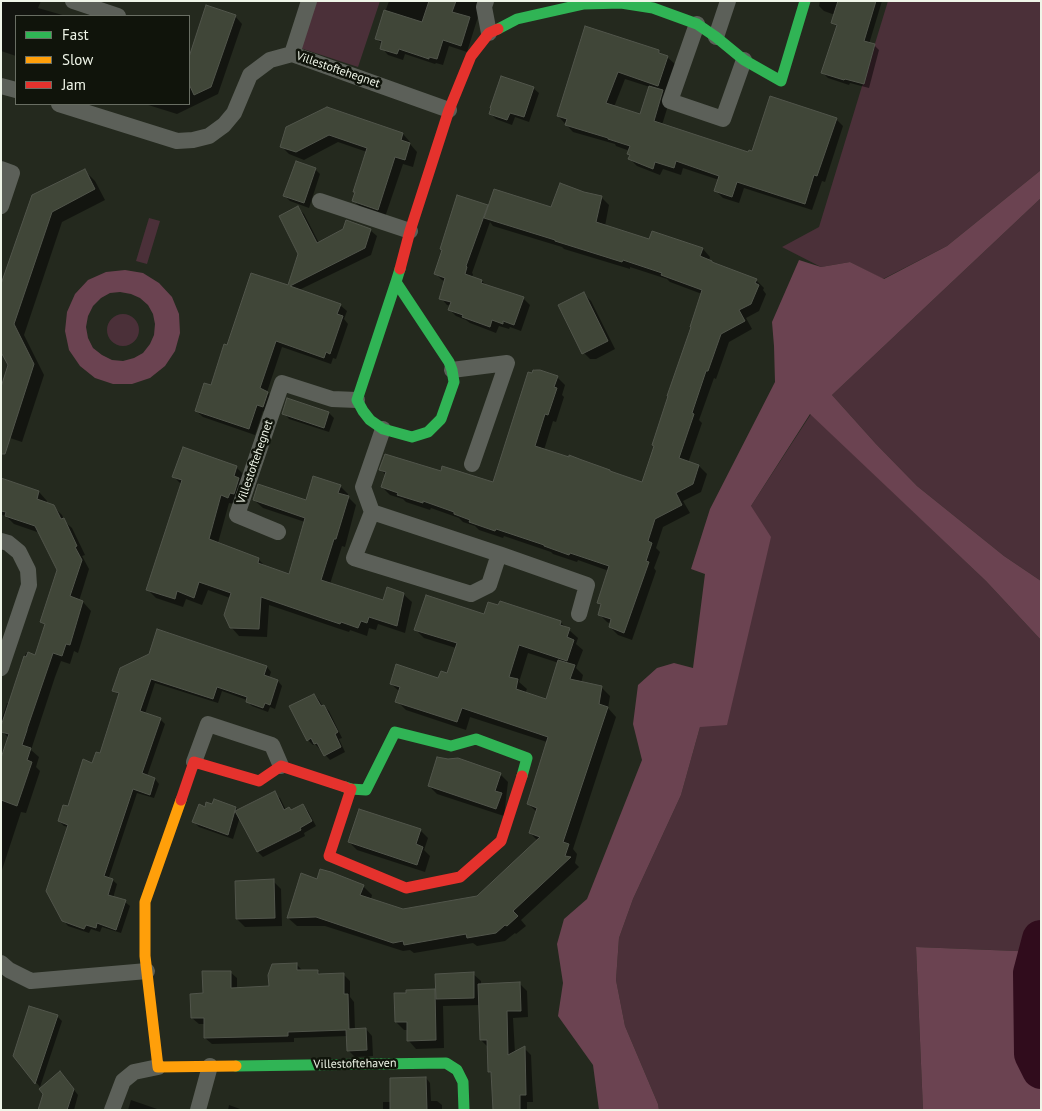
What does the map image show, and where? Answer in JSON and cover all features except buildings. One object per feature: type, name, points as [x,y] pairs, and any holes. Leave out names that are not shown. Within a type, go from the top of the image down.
[{"type":"street","points":[[73,1],[115,15]]},
{"type":"street","points":[[292,54],[309,1]]},
{"type":"street","points":[[486,1],[484,8],[489,33]]},
{"type":"street","points":[[716,37],[728,1]]},
{"type":"street","points":[[396,282],[450,362],[454,382],[441,419],[428,432],[412,437],[383,429],[370,420],[357,400],[449,110],[471,56],[489,33],[517,19],[584,4],[621,3],[653,8],[697,24],[744,60],[781,82],[805,1]]},
{"type":"street","points":[[697,24],[670,101],[724,120],[744,60]]},
{"type":"street","name":"Villestoftehegnet","points":[[62,105],[177,141],[194,140],[209,136],[224,125],[234,113],[250,75],[270,60],[292,54],[449,110]]},
{"type":"street","points":[[1,86],[15,90]]},
{"type":"street","points":[[1,169],[12,173],[1,206]]},
{"type":"street","points":[[320,201],[410,231]]},
{"type":"street","points":[[452,370],[507,363],[472,464]]},
{"type":"street","name":"Villestoftehegnet","points":[[278,532],[237,515],[282,383],[332,399],[357,400]]},
{"type":"street","points":[[383,429],[363,487],[372,512],[354,558],[471,594],[489,585],[499,554]]},
{"type":"street","points":[[372,512],[587,585],[579,614]]},
{"type":"street","points":[[1,541],[8,543],[19,552],[28,570],[29,585],[1,668]]},
{"type":"street","points":[[158,1067],[145,956],[145,902],[208,724],[272,745],[281,766],[351,789],[366,790],[395,732],[451,746],[476,739],[527,758],[501,841],[460,876],[406,888],[330,856],[351,789]]},
{"type":"street","points":[[194,762],[259,781],[281,766]]},
{"type":"street","points":[[1,963],[9,970],[31,981],[147,971]]},
{"type":"street","name":"Villestoftehaven","points":[[112,1110],[123,1081],[134,1072],[158,1067],[446,1062],[457,1070],[463,1082],[464,1110]]},
{"type":"street","points":[[198,1110],[210,1066]]},
{"type":"shaded area","points":[[316,1],[380,1],[358,67],[300,48]]},
{"type":"shaded area","points":[[888,1],[1041,1],[1041,170],[947,246],[883,279],[850,262],[821,267],[782,247],[819,227]]},
{"type":"shaded area","points":[[1041,170],[1041,198],[832,395],[917,486],[1004,556],[1041,581],[1041,640],[986,581],[810,414],[751,506],[771,537],[727,725],[700,727],[681,795],[633,899],[619,938],[616,980],[625,1026],[659,1110],[599,1110],[593,1065],[558,1016],[563,983],[557,944],[564,919],[587,899],[642,760],[633,724],[638,685],[657,668],[674,663],[693,668],[705,574],[691,569],[710,509],[775,382],[772,322],[799,260],[821,267],[850,262],[884,279],[947,246]]},
{"type":"shaded area","points":[[1041,198],[1041,581],[1004,556],[917,486],[832,395]]},
{"type":"shaded area","points":[[149,218],[160,221],[147,264],[136,261]]},
{"type":"shaded area","points":[[125,270],[143,273],[159,283],[172,297],[179,314],[180,333],[175,351],[165,366],[150,378],[132,384],[113,384],[95,378],[80,366],[69,350],[65,331],[67,312],[75,294],[88,280],[106,272]],"holes":[[[110,293],[131,294],[140,298],[148,305],[153,314],[155,324],[154,335],[143,353],[123,361],[112,360],[93,348],[88,338],[86,327],[88,316],[93,306]]]},
{"type":"shaded area","points":[[123,314],[129,315],[134,319],[138,324],[138,336],[134,341],[129,345],[123,346],[117,345],[112,341],[108,336],[107,330],[108,324],[112,319],[117,315]]},
{"type":"shaded area","points":[[811,414],[986,581],[1041,640],[1041,952],[916,947],[923,1110],[659,1110],[625,1026],[616,980],[619,938],[633,899],[681,795],[700,727],[751,506]]},
{"type":"shaded area","points":[[916,947],[1041,952],[1041,1110],[923,1110]]},
{"type":"waterway","points":[[1041,939],[1032,973],[1033,1054],[1041,1070]]},
{"type":"traffic: fast","points":[[498,29],[517,19],[584,4],[621,3],[653,8],[697,24],[744,60],[781,81],[805,1]]},
{"type":"traffic: fast","points":[[396,282],[357,400],[370,420],[383,429],[412,437],[428,432],[441,419],[454,382],[449,362],[396,282],[400,269]]},
{"type":"traffic: fast","points":[[345,787],[366,790],[395,732],[451,746],[476,739],[527,758],[522,776]]},
{"type":"traffic: fast","points":[[236,1066],[446,1063],[457,1070],[463,1082],[464,1110]]},
{"type":"traffic: slow","points":[[181,800],[145,902],[145,956],[158,1067],[236,1066]]},
{"type":"traffic: jam","points":[[400,269],[410,231],[449,110],[471,56],[489,33],[498,29]]},
{"type":"traffic: jam","points":[[181,800],[194,762],[259,781],[281,766],[345,787]]},
{"type":"traffic: jam","points":[[351,789],[329,856],[406,888],[460,877],[501,841],[522,776]]}]
